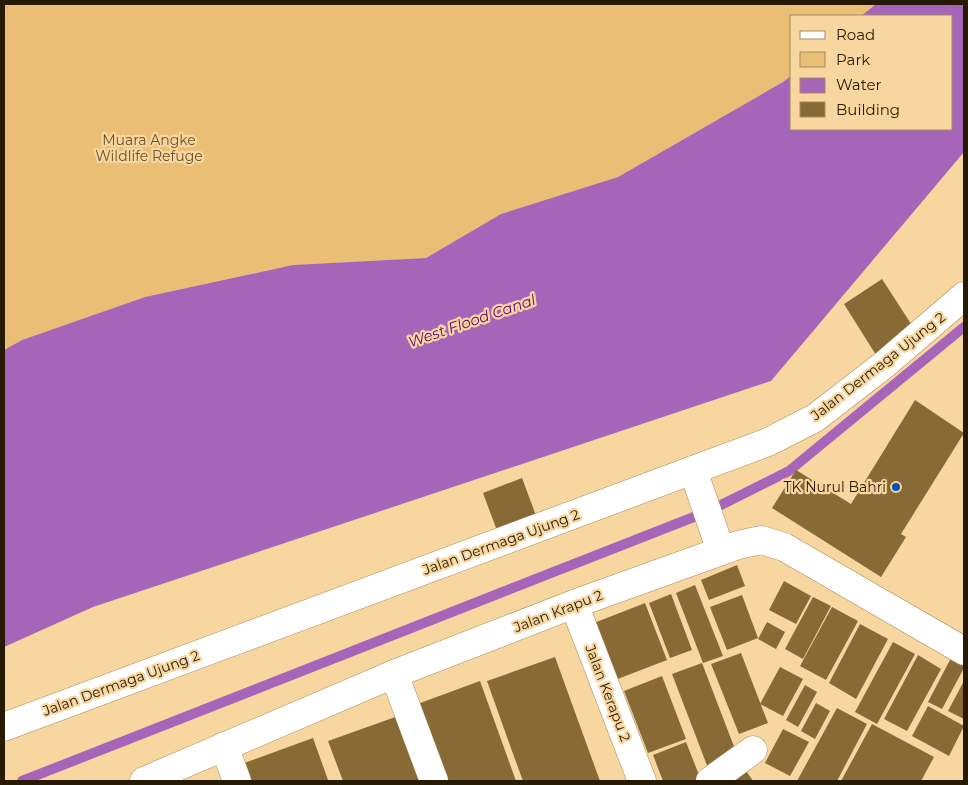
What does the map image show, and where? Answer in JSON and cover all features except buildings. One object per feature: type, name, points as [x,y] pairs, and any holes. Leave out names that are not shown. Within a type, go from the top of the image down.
[{"type":"street","name":"Jalan Dermaga Ujung 2","points":[[4,727],[695,477],[815,418],[885,364],[964,296]]},
{"type":"street","points":[[695,477],[718,544]]},
{"type":"street","name":"Jalan Krapu 2","points":[[144,781],[394,674],[574,604],[718,544],[738,545],[761,540],[784,547],[964,651]]},
{"type":"street","name":"Jalan Kerapu 2","points":[[574,604],[642,781]]},
{"type":"street","points":[[394,674],[434,781]]},
{"type":"street","points":[[224,746],[237,781]]},
{"type":"street","points":[[710,781],[753,750]]},
{"type":"green space","name":"Muara Angke Wildlife Refuge","points":[[4,4],[876,4],[862,15],[790,15],[790,77],[783,82],[618,177],[501,214],[426,258],[293,265],[145,297],[22,340],[4,350]]},
{"type":"water","name":"West Flood Canal","points":[[876,4],[964,4],[964,152],[771,381],[93,607],[4,647],[4,350],[22,340],[145,297],[293,265],[426,258],[501,214],[618,177],[790,77],[790,130],[953,130],[953,15],[862,15]]},
{"type":"waterway","points":[[22,781],[709,511],[789,471],[964,327]]},
{"type":"place","name":"TK Nurul Bahri","points":[[896,487]]}]
